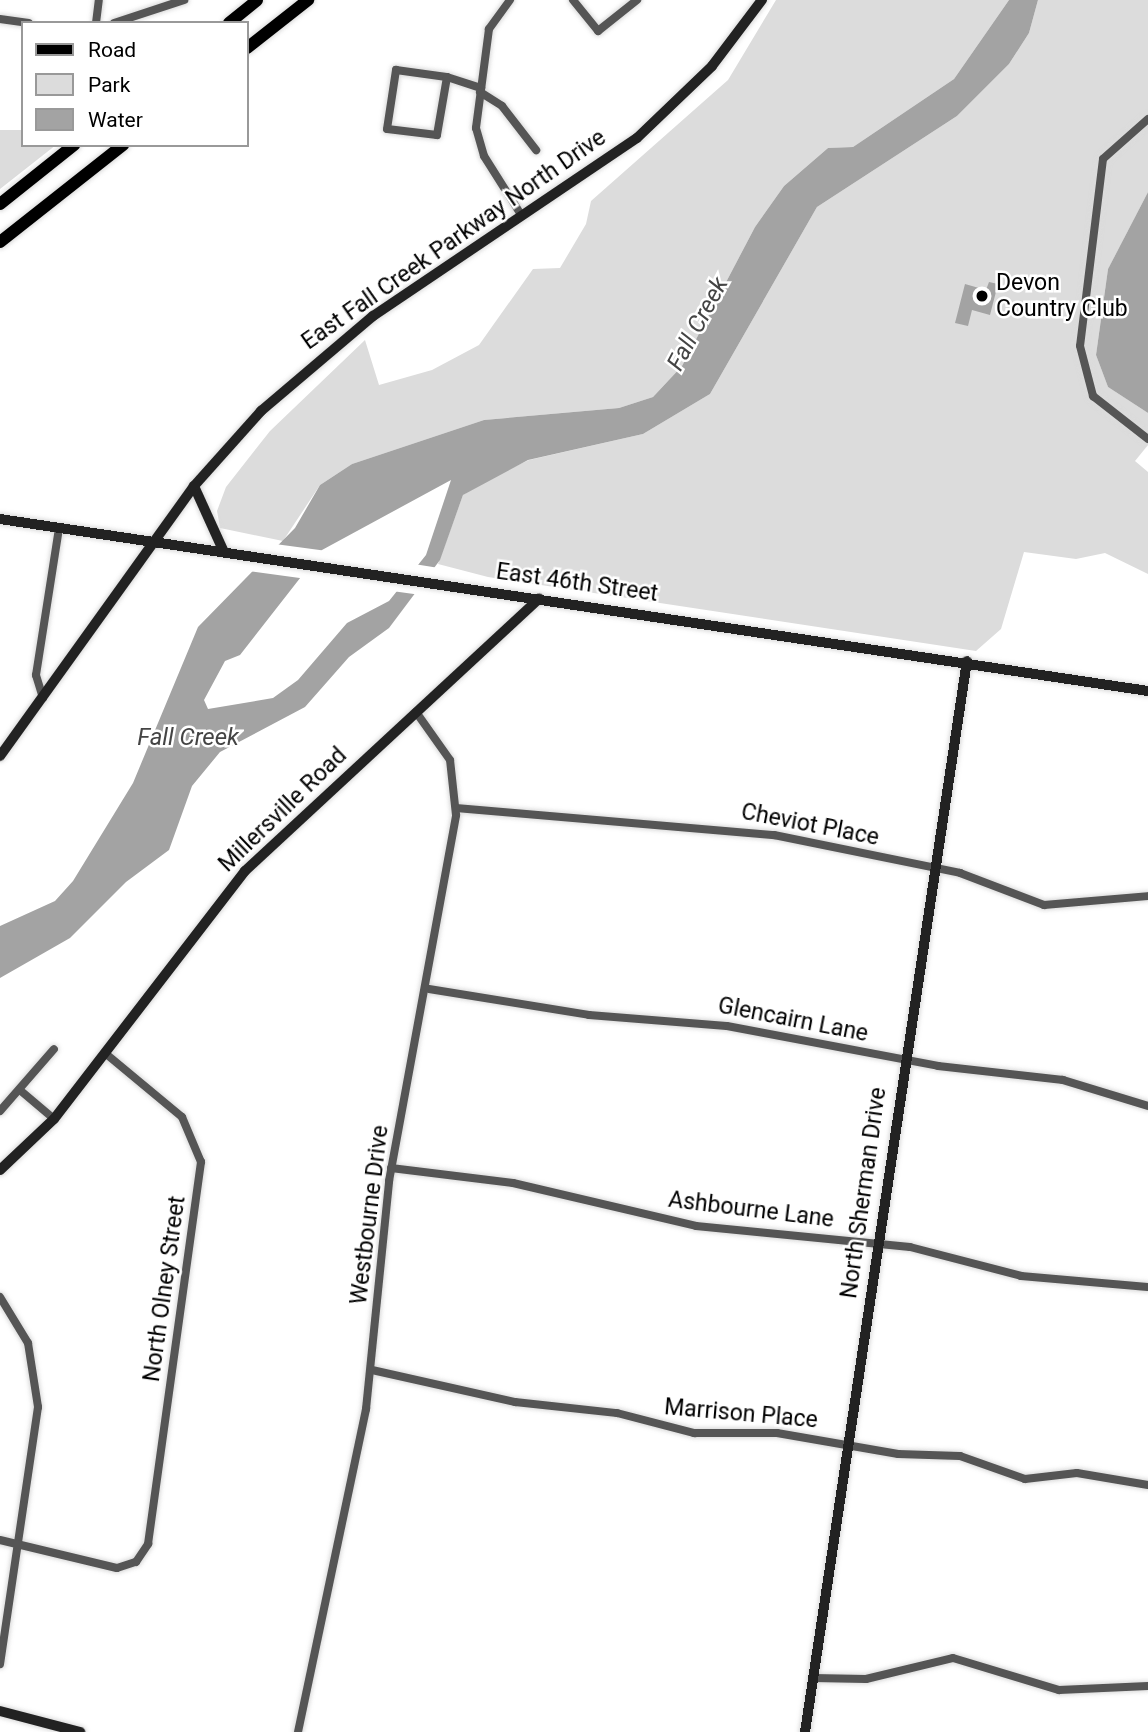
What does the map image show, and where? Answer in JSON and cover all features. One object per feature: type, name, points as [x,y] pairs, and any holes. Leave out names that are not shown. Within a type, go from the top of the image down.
[{"type":"main road","points":[[231,21],[257,0]]},
{"type":"main road","points":[[248,47],[308,0]]},
{"type":"main road","name":"East Fall Creek Parkway North Drive","points":[[0,756],[194,486],[302,371],[522,216],[612,158],[667,111],[762,0]]},
{"type":"main road","points":[[0,204],[71,147]]},
{"type":"main road","points":[[0,242],[120,147]]},
{"type":"main road","points":[[194,486],[223,552]]},
{"type":"main road","name":"East 46th Street","points":[[0,519],[967,661],[1148,691]]},
{"type":"main road","name":"Millersville Road","points":[[0,1170],[54,1119],[245,871],[539,598]]},
{"type":"main road","name":"North Sherman Drive","points":[[805,1732],[967,661]]},
{"type":"main road","points":[[0,1711],[80,1732]]},
{"type":"street","points":[[96,21],[99,0]]},
{"type":"street","points":[[120,21],[184,0]]},
{"type":"street","points":[[510,0],[489,29],[476,128],[482,152],[522,216]]},
{"type":"street","points":[[573,0],[598,31],[637,0]]},
{"type":"street","points":[[0,19],[21,22]]},
{"type":"street","points":[[447,77],[437,135],[387,129],[396,70],[447,77],[480,90],[502,106],[536,150]]},
{"type":"street","points":[[1148,119],[1103,159],[1080,346],[1093,396],[1148,439]]},
{"type":"street","points":[[43,698],[36,675],[59,528]]},
{"type":"street","name":"Westbourne Drive","points":[[298,1732],[372,1370],[391,1168],[429,989],[457,808],[450,760],[416,712]]},
{"type":"street","name":"Cheviot Place","points":[[457,808],[742,830],[934,868],[1044,905],[1148,896]]},
{"type":"street","name":"Glencairn Lane","points":[[429,989],[589,1015],[727,1026],[905,1061],[1075,1082],[1148,1106]]},
{"type":"street","points":[[0,1111],[21,1091],[54,1049]]},
{"type":"street","name":"North Olney Street","points":[[18,1544],[112,1567],[134,1563],[149,1541],[201,1162],[183,1116],[106,1054]]},
{"type":"street","points":[[21,1091],[54,1119]]},
{"type":"street","name":"Ashbourne Lane","points":[[391,1168],[513,1183],[696,1226],[928,1250],[1045,1280],[1148,1287]]},
{"type":"street","points":[[0,1297],[26,1339],[38,1388],[0,1664]]},
{"type":"street","name":"Marrison Place","points":[[372,1370],[515,1402],[618,1413],[694,1433],[778,1433],[848,1445],[960,1456],[1025,1479],[1077,1473],[1148,1485]]},
{"type":"street","points":[[0,1539],[18,1544]]},
{"type":"street","points":[[813,1678],[866,1679],[953,1658],[1059,1690],[1148,1686]]},
{"type":"green space","points":[[776,0],[1009,0],[954,79],[853,147],[828,148],[784,186],[755,227],[682,366],[653,397],[619,408],[484,420],[352,464],[320,485],[283,541],[220,528],[217,511],[226,487],[270,431],[365,340],[379,385],[432,370],[479,345],[533,269],[560,268],[586,224],[591,201],[728,80]]},
{"type":"green space","points":[[1038,0],[1148,0],[1148,192],[1108,269],[1096,355],[1108,387],[1148,413],[1148,445],[1135,461],[1148,472],[1148,574],[1105,553],[1076,559],[1024,552],[1001,629],[976,651],[488,577],[438,564],[463,495],[487,479],[529,460],[643,434],[710,394],[817,207],[957,116],[1009,64],[1029,33]]},
{"type":"green space","points":[[0,130],[21,130],[21,147],[53,147],[0,189]]},
{"type":"water","name":"Fall Creek","points":[[1009,0],[1038,0],[1029,33],[1009,64],[957,116],[817,207],[710,394],[643,434],[528,460],[463,495],[440,560],[389,628],[349,657],[305,707],[220,752],[192,786],[169,850],[126,882],[70,938],[0,978],[0,926],[55,901],[73,881],[133,783],[198,627],[295,528],[320,485],[352,464],[484,420],[619,408],[653,397],[682,366],[755,227],[784,186],[828,148],[853,147],[954,79]],"holes":[[[451,480],[426,555],[389,601],[347,623],[298,680],[273,698],[208,709],[204,700],[225,661],[240,655],[322,550]]]},
{"type":"water","points":[[1148,192],[1148,413],[1108,387],[1096,355],[1108,269]]},
{"type":"water","points":[[989,282],[998,284],[990,315],[972,310],[968,326],[955,323],[965,284],[986,290]]},
{"type":"pier","points":[[275,544],[327,551],[307,579],[248,571]]},
{"type":"pier","points":[[414,564],[439,568],[421,595],[392,591]]},
{"type":"place","name":"Devon Country Club","points":[[982,296]]}]
